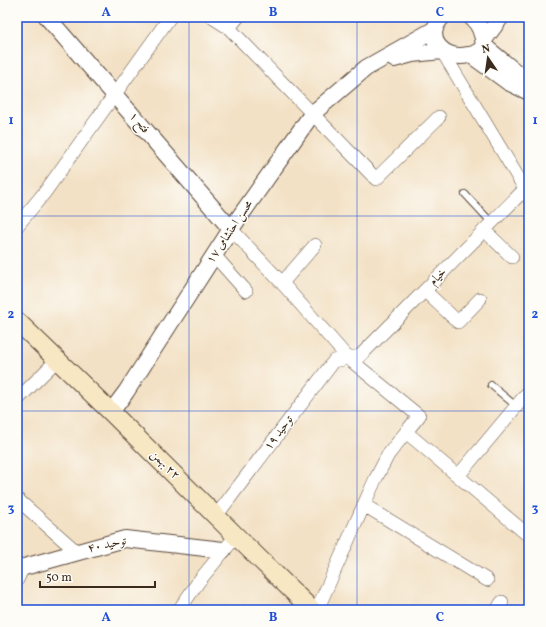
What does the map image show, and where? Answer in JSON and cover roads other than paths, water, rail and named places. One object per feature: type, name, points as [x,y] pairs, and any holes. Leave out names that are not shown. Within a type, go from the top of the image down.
[{"type":"main road","name":"٢٢ بهمن","points":[[17,321],[312,610]]},
{"type":"street","name":"فتح ۱","points":[[47,17],[231,229]]},
{"type":"street","points":[[17,226],[45,192],[170,17]]},
{"type":"street","points":[[212,17],[229,28],[376,179],[439,117]]},
{"type":"street","points":[[229,28],[238,17]]},
{"type":"street","points":[[471,17],[480,26],[479,47],[508,82],[529,92]]},
{"type":"street","points":[[442,51],[448,55],[463,56],[479,47],[501,17]]},
{"type":"street","points":[[437,22],[434,35],[435,41],[527,193]]},
{"type":"street","name":"محسن احتشامی ۱۷","points":[[111,412],[231,229],[312,114],[366,68],[437,22]]},
{"type":"street","points":[[479,47],[529,83]]},
{"type":"street","name":"محسن احتشامی ۱۷","points":[[366,68],[412,54],[442,51]]},
{"type":"street","name":"خیام","points":[[348,358],[360,356],[488,226],[527,193]]},
{"type":"street","points":[[488,226],[512,257]]},
{"type":"street","points":[[231,229],[282,283],[348,358],[419,416],[388,455],[375,480],[317,610]]},
{"type":"street","points":[[282,283],[315,245]]},
{"type":"street","points":[[214,255],[246,291]]},
{"type":"street","points":[[425,291],[458,322],[480,299]]},
{"type":"street","name":"توحید ۱۹","points":[[216,516],[334,361],[348,358]]},
{"type":"street","points":[[17,400],[57,360]]},
{"type":"street","points":[[458,476],[529,391]]},
{"type":"street","points":[[406,432],[529,536]]},
{"type":"street","points":[[17,499],[77,552]]},
{"type":"street","points":[[364,505],[487,580]]},
{"type":"street","points":[[179,610],[199,581],[236,536]]},
{"type":"street","name":"توحید ۴۰","points":[[19,572],[77,552],[125,539],[223,550]]},
{"type":"lane","points":[[465,194],[488,226]]},
{"type":"lane","points":[[491,385],[516,406]]}]
